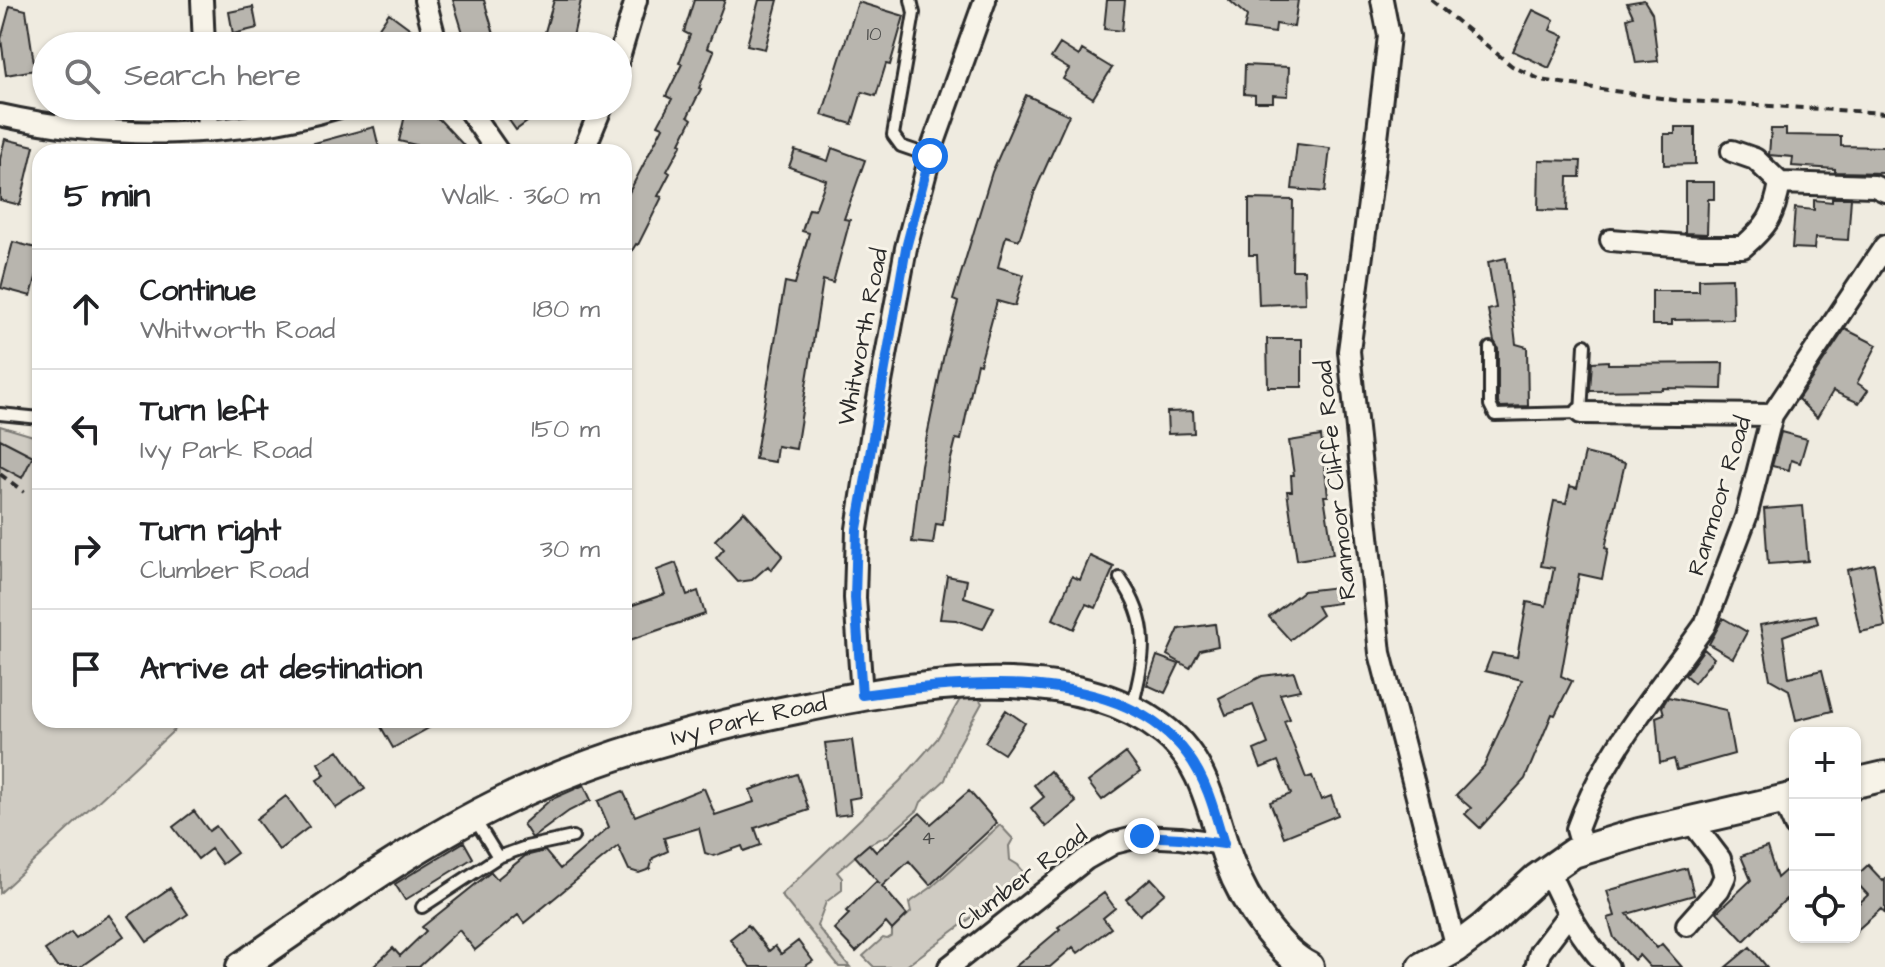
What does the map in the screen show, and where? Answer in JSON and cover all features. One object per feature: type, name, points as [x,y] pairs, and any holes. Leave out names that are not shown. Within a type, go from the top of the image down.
[{"type":"street","points":[[202,0],[203,32]]},
{"type":"street","points":[[425,0],[433,32]]},
{"type":"street","points":[[627,32],[636,0]]},
{"type":"street","name":"Whitworth Road","points":[[862,695],[855,598],[857,529],[874,417],[906,248],[930,156],[985,0]]},
{"type":"street","name":"Ranmoor Cliffe Road","points":[[1382,0],[1389,36],[1349,351],[1380,653],[1456,948]]},
{"type":"street","points":[[0,115],[40,124],[121,131],[208,131],[280,120]]},
{"type":"street","points":[[208,120],[208,131]]},
{"type":"street","points":[[476,120],[492,144]]},
{"type":"street","points":[[586,144],[596,120]]},
{"type":"street","points":[[1732,151],[1755,159],[1780,183],[1874,186],[1885,191]]},
{"type":"street","points":[[1611,240],[1743,247],[1759,233],[1775,210],[1780,183]]},
{"type":"street","name":"Ranmoor Road","points":[[1583,850],[1577,829],[1621,740],[1697,635],[1712,608],[1746,517],[1772,415],[1885,246]]},
{"type":"street","points":[[1581,413],[1772,415]]},
{"type":"street","name":"Ivy Park Road","points":[[241,967],[341,898],[474,818],[508,799],[616,754],[738,721],[862,695],[966,683],[1011,683],[1081,693],[1132,710],[1164,730],[1188,754],[1208,791],[1238,882],[1251,907],[1284,948],[1309,967]]},
{"type":"street","points":[[1422,967],[1456,948],[1494,919],[1548,870],[1583,850],[1789,798]]},
{"type":"street","points":[[1687,925],[1719,889],[1725,876],[1720,859],[1691,821]]},
{"type":"street","name":"Clumber Road","points":[[949,967],[1086,859],[1114,843],[1142,836],[1224,844]]},
{"type":"street","points":[[1548,870],[1568,915],[1586,944],[1608,967]]},
{"type":"street","points":[[1536,967],[1540,952],[1568,915]]},
{"type":"lane","points":[[911,0],[914,13],[893,135],[901,146],[930,156]]},
{"type":"lane","points":[[1490,348],[1490,405],[1495,415],[1581,413],[1585,345]]},
{"type":"lane","points":[[0,414],[32,417]]},
{"type":"lane","points":[[1120,578],[1139,609],[1142,625],[1142,670],[1132,710]]},
{"type":"lane","points":[[474,818],[498,857]]},
{"type":"lane","points":[[422,907],[498,857],[526,847],[573,837]]},
{"type":"path","points":[[1431,0],[1512,66],[1541,80],[1674,100],[1885,113]]},
{"type":"path","points":[[0,474],[24,492]]},
{"type":"shaded area","points":[[0,426],[32,436],[32,728],[176,728],[0,893]]},
{"type":"shaded area","points":[[975,694],[982,703],[956,750],[945,780],[921,802],[918,810],[889,835],[869,844],[837,872],[842,878],[842,890],[826,902],[817,926],[850,967],[839,967],[781,895],[900,781],[937,739],[962,696]]},
{"type":"shaded area","points":[[1000,825],[1013,839],[1009,846],[1010,860],[1027,876],[905,967],[874,967],[863,956],[883,938],[892,936],[892,930],[911,912],[909,903],[932,887]]},
{"type":"building","points":[[453,0],[484,0],[493,32],[463,32]]},
{"type":"building","points":[[554,0],[581,0],[574,32],[545,32]]},
{"type":"building","points":[[694,0],[725,0],[707,48],[714,51],[688,116],[692,119],[667,171],[670,173],[658,196],[662,197],[638,245],[632,251],[632,187],[663,127],[658,125],[672,99],[666,96],[682,64],[679,63],[690,35],[684,32]]},
{"type":"building","points":[[759,0],[778,0],[765,49],[747,45]]},
{"type":"building","points":[[1107,0],[1125,0],[1122,31],[1104,29]]},
{"type":"building","points":[[1229,0],[1298,0],[1294,27],[1276,24],[1275,33],[1244,29],[1247,16]]},
{"type":"building","points":[[1644,0],[1652,13],[1658,61],[1636,63],[1627,18],[1633,16],[1627,3]]},
{"type":"building","points":[[858,2],[904,16],[890,65],[886,64],[876,96],[862,92],[852,124],[822,115]]},
{"type":"building","points":[[10,6],[26,10],[32,71],[6,75],[1,39]]},
{"type":"building","points":[[253,7],[257,28],[233,32],[229,12]]},
{"type":"building","points":[[1533,10],[1554,20],[1550,30],[1564,36],[1549,68],[1513,51]]},
{"type":"building","points":[[389,13],[412,30],[411,32],[376,32]]},
{"type":"building","points":[[1060,44],[1079,56],[1082,50],[1112,68],[1093,98],[1063,79],[1069,69],[1051,58]]},
{"type":"building","points":[[1245,65],[1289,67],[1288,96],[1273,95],[1273,102],[1255,102],[1255,95],[1244,94]]},
{"type":"building","points":[[1026,95],[1069,115],[1035,191],[1019,240],[1006,236],[998,267],[1024,275],[1015,306],[997,301],[980,364],[977,363],[961,440],[956,439],[949,467],[943,525],[936,524],[933,544],[912,542],[921,465],[958,302],[953,300],[992,172]]},
{"type":"building","points":[[404,120],[440,120],[462,144],[412,144],[399,141]]},
{"type":"building","points":[[509,120],[530,120],[516,130]]},
{"type":"building","points":[[374,127],[378,144],[311,144]]},
{"type":"building","points":[[1675,127],[1695,127],[1695,164],[1664,165],[1664,134],[1675,134]]},
{"type":"building","points":[[1771,129],[1786,129],[1786,135],[1841,136],[1841,146],[1885,147],[1885,173],[1835,172],[1835,169],[1792,166],[1793,157],[1769,155]]},
{"type":"building","points":[[5,139],[32,146],[20,205],[0,200],[0,159]]},
{"type":"building","points":[[1297,144],[1330,148],[1325,192],[1292,189]]},
{"type":"building","points":[[832,148],[865,160],[844,219],[850,220],[833,283],[823,280],[796,449],[777,446],[775,462],[755,459],[785,282],[795,284],[809,233],[802,231],[809,209],[815,210],[826,180],[789,167],[795,150],[828,161]]},
{"type":"building","points":[[1539,160],[1581,161],[1580,177],[1568,177],[1567,211],[1538,210]]},
{"type":"building","points":[[1685,182],[1714,182],[1714,199],[1708,199],[1707,234],[1685,233]]},
{"type":"building","points":[[1832,198],[1851,198],[1848,240],[1815,238],[1814,249],[1792,248],[1795,208],[1814,210],[1814,200],[1832,202]]},
{"type":"building","points":[[1249,199],[1293,200],[1292,270],[1304,270],[1305,303],[1259,305],[1257,255],[1249,255]]},
{"type":"building","points":[[13,242],[32,247],[31,296],[1,288]]},
{"type":"building","points":[[1506,258],[1516,344],[1527,347],[1528,406],[1500,407],[1498,403],[1498,348],[1488,310],[1496,308],[1488,262]]},
{"type":"building","points":[[1732,278],[1733,319],[1672,320],[1672,325],[1652,325],[1652,291],[1699,291],[1699,279]]},
{"type":"building","points":[[1845,329],[1877,345],[1857,383],[1868,390],[1859,403],[1833,391],[1817,418],[1798,399]]},
{"type":"building","points":[[1267,339],[1302,339],[1302,387],[1268,387]]},
{"type":"building","points":[[1608,361],[1608,364],[1723,363],[1722,389],[1590,391],[1592,362]]},
{"type":"building","points":[[1193,411],[1194,433],[1168,434],[1167,412]]},
{"type":"building","points":[[1781,432],[1807,439],[1800,463],[1791,460],[1789,470],[1772,466]]},
{"type":"building","points":[[1321,436],[1328,496],[1324,496],[1333,554],[1297,560],[1287,491],[1292,491],[1291,475],[1294,475],[1289,441]]},
{"type":"building","points":[[0,439],[32,455],[22,478],[0,466]]},
{"type":"building","points":[[1585,453],[1625,463],[1605,548],[1608,549],[1602,579],[1579,574],[1561,676],[1572,681],[1555,715],[1552,714],[1525,779],[1480,828],[1465,814],[1471,808],[1456,795],[1484,766],[1522,680],[1485,671],[1492,653],[1517,657],[1527,602],[1546,606],[1554,568],[1541,566],[1554,501],[1566,503],[1570,486],[1577,488]]},
{"type":"building","points":[[1803,506],[1808,561],[1768,564],[1764,509]]},
{"type":"building","points":[[744,511],[783,555],[771,570],[768,566],[752,580],[738,582],[716,558],[724,549],[715,540]]},
{"type":"building","points":[[1090,556],[1114,567],[1096,608],[1086,604],[1074,629],[1053,619],[1072,576],[1080,580]]},
{"type":"building","points":[[676,563],[687,595],[698,591],[705,614],[632,639],[632,605],[665,594],[657,570]]},
{"type":"building","points":[[1874,564],[1885,627],[1860,632],[1847,570]]},
{"type":"building","points":[[947,576],[967,580],[964,597],[994,607],[983,629],[956,620],[940,619]]},
{"type":"building","points":[[1337,587],[1339,603],[1317,606],[1322,615],[1290,640],[1269,617],[1303,591]]},
{"type":"building","points":[[1816,615],[1818,623],[1783,636],[1789,678],[1822,670],[1832,711],[1796,720],[1789,690],[1770,679],[1760,625]]},
{"type":"building","points":[[1723,618],[1747,632],[1733,658],[1709,644]]},
{"type":"building","points":[[1215,624],[1218,646],[1200,650],[1190,668],[1167,655],[1179,629]]},
{"type":"building","points":[[1704,649],[1714,658],[1694,683],[1685,675]]},
{"type":"building","points":[[1157,656],[1179,664],[1165,693],[1147,685]]},
{"type":"building","points":[[1294,672],[1300,690],[1280,694],[1290,719],[1284,721],[1306,778],[1312,776],[1321,800],[1331,796],[1338,815],[1284,837],[1270,802],[1291,794],[1278,761],[1261,768],[1254,750],[1268,744],[1253,705],[1226,715],[1219,698],[1262,676]]},
{"type":"building","points":[[1668,697],[1726,710],[1734,754],[1677,770],[1674,759],[1660,763],[1656,717],[1664,714],[1662,707]]},
{"type":"building","points":[[1006,710],[1025,723],[1004,754],[985,742]]},
{"type":"building","points":[[382,728],[429,728],[393,748]]},
{"type":"building","points":[[852,740],[860,797],[849,799],[851,814],[835,816],[825,743]]},
{"type":"building","points":[[338,750],[365,789],[336,808],[317,780],[325,775],[318,763]]},
{"type":"building","points":[[1126,753],[1140,772],[1102,800],[1088,782]]},
{"type":"building","points":[[1050,771],[1076,802],[1046,827],[1031,808],[1044,797],[1034,785]]},
{"type":"building","points":[[797,774],[809,810],[755,828],[761,845],[744,851],[742,846],[714,856],[705,853],[699,828],[664,838],[668,851],[653,858],[650,869],[639,873],[629,870],[618,846],[524,923],[518,915],[475,950],[459,930],[419,967],[373,967],[393,948],[400,956],[426,931],[422,927],[491,872],[497,879],[525,856],[545,851],[560,869],[609,827],[598,801],[623,791],[635,816],[704,788],[715,815],[754,802],[750,790]]},
{"type":"building","points":[[584,785],[591,800],[569,811],[532,838],[523,824],[550,800]]},
{"type":"building","points":[[969,791],[997,823],[930,885],[909,861],[882,886],[907,915],[892,930],[886,923],[856,952],[834,929],[849,914],[846,911],[877,881],[880,884],[855,856],[869,844],[876,852],[920,813],[931,824]]},
{"type":"building","points":[[286,796],[309,827],[279,850],[256,819]]},
{"type":"building","points":[[194,811],[209,831],[216,826],[237,853],[222,864],[211,849],[198,859],[173,827]]},
{"type":"building","points":[[464,842],[473,858],[405,900],[395,884]]},
{"type":"building","points":[[1767,847],[1777,878],[1789,867],[1789,902],[1786,899],[1744,941],[1717,912],[1751,880],[1741,856]]},
{"type":"building","points":[[1868,865],[1883,881],[1885,879],[1885,914],[1881,909],[1861,927],[1861,901],[1868,895],[1861,887],[1861,871]]},
{"type":"building","points":[[1687,868],[1694,895],[1627,914],[1657,948],[1662,944],[1682,967],[1650,967],[1639,955],[1634,960],[1614,938],[1608,918],[1615,916],[1607,891]]},
{"type":"building","points":[[1151,878],[1165,893],[1140,915],[1126,899]]},
{"type":"building","points":[[170,888],[188,914],[147,942],[129,916]]},
{"type":"building","points":[[1104,893],[1115,908],[1103,918],[1111,928],[1078,953],[1073,947],[1050,967],[1015,967],[1060,929],[1058,927]]},
{"type":"building","points":[[109,915],[124,936],[80,967],[57,967],[45,950],[71,932],[76,938]]},
{"type":"building","points":[[748,925],[769,951],[775,946],[781,954],[798,941],[813,961],[804,967],[750,967],[730,939]]},
{"type":"building","points":[[1750,947],[1767,967],[1726,967]]},
{"type":"route","points":[[930,156],[906,248],[857,529],[855,598],[862,695],[966,683],[1011,683],[1081,693],[1132,710],[1164,730],[1188,754],[1208,791],[1224,844],[1142,836]]}]
